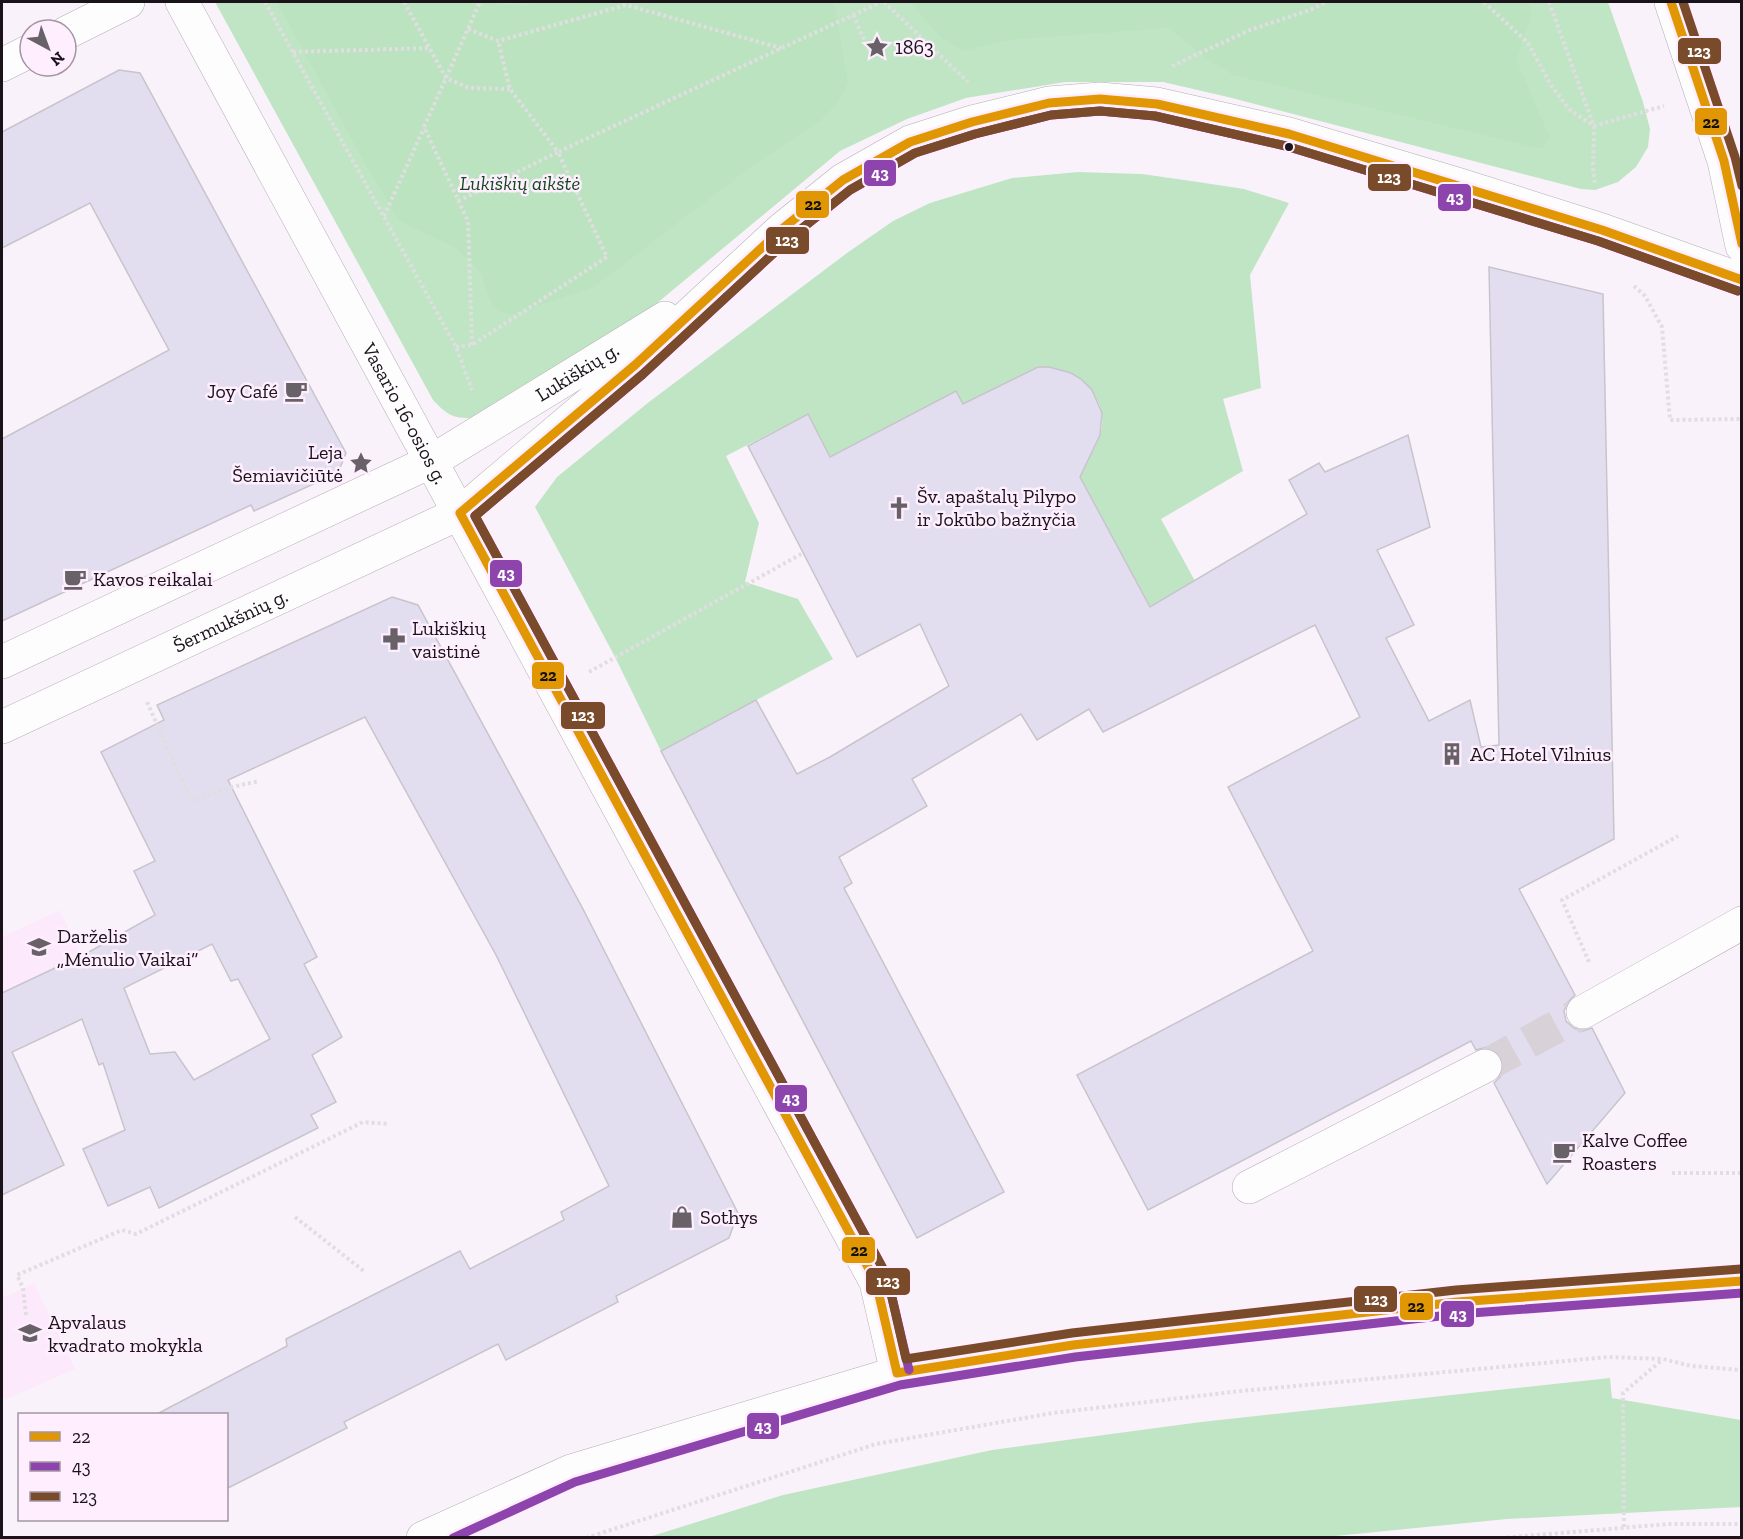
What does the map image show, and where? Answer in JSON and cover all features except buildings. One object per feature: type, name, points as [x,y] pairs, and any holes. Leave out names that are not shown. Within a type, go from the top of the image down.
[{"type":"main road","points":[[78,27],[128,2]]},
{"type":"main road","name":"Vasario 16-osios g.","points":[[182,2],[876,1282],[897,1373]]},
{"type":"main road","points":[[1671,2],[1724,161],[1742,246]]},
{"type":"main road","points":[[2,65],[18,57]]},
{"type":"main road","name":"Lukiškių g.","points":[[460,513],[635,365],[782,229],[843,180],[910,142],[972,122],[1049,103],[1100,99],[1167,106],[1289,135],[1457,184],[1602,230],[1742,280]]},
{"type":"main road","name":"Lukiškių g.","points":[[432,461],[722,284]]},
{"type":"main road","points":[[2,662],[432,461]]},
{"type":"main road","name":"Šermukšnių g.","points":[[2,727],[460,513]]},
{"type":"main road","points":[[1594,1006],[1742,923]]},
{"type":"main road","points":[[1249,1187],[1485,1066]]},
{"type":"main road","points":[[423,1538],[571,1471],[897,1373],[1073,1345],[1457,1302],[1742,1281]]},
{"type":"path","points":[[266,2],[456,347],[472,390]]},
{"type":"path","points":[[405,2],[446,78],[469,88],[510,89]]},
{"type":"path","points":[[384,216],[480,2]]},
{"type":"path","points":[[458,201],[558,152],[882,2],[1002,114]]},
{"type":"path","points":[[1164,69],[1250,30],[1310,10],[1326,2]]},
{"type":"path","points":[[1484,2],[1528,43],[1552,87],[1570,110],[1594,126],[1640,114]]},
{"type":"path","points":[[1549,2],[1594,126],[1593,169],[1602,230]]},
{"type":"path","points":[[468,29],[498,41],[626,5],[782,48]]},
{"type":"path","points":[[853,15],[870,52]]},
{"type":"path","points":[[456,347],[472,345],[607,258],[558,152],[510,89],[498,41]]},
{"type":"path","points":[[293,52],[430,48]]},
{"type":"path","points":[[424,127],[468,221],[472,345]]},
{"type":"path","points":[[1630,283],[1645,296],[1662,327],[1670,420],[1742,419]]},
{"type":"path","points":[[556,691],[803,553]]},
{"type":"path","points":[[131,667],[191,801],[228,788],[259,781]]},
{"type":"path","points":[[1594,1006],[1562,900],[1678,836]]},
{"type":"path","points":[[26,1315],[23,1288],[17,1275],[122,1230],[136,1234],[363,1122],[389,1124]]},
{"type":"path","points":[[1672,1173],[1742,1173]]},
{"type":"path","points":[[295,1217],[365,1272]]},
{"type":"path","points":[[586,1538],[876,1444],[1053,1413],[1241,1391],[1608,1357],[1663,1359],[1691,1366],[1742,1370]]},
{"type":"path","points":[[1624,1527],[1623,1393],[1663,1359]]},
{"type":"path","points":[[1501,1538],[1667,1524],[1742,1524]]},
{"type":"shaded area","name":"Darželis „Mėnulio Vaikai“","points":[[60,910],[81,956],[2,993],[2,937]]},
{"type":"shaded area","name":"Apvalaus kvadrato mokykla","points":[[34,1283],[75,1369],[5,1400],[2,1394],[2,1291],[5,1297]]},
{"type":"green space","name":"Lukiškių aikštė","points":[[215,2],[1608,2],[1643,102],[1650,129],[1648,147],[1636,167],[1618,182],[1595,190],[1581,189],[1163,82],[1065,82],[966,98],[907,119],[840,151],[626,329],[476,418],[462,418],[447,413],[433,400]]},
{"type":"green space","points":[[277,2],[484,2],[523,6],[533,2],[834,2],[848,83],[837,104],[821,120],[751,167],[594,287],[511,315],[499,312],[489,299],[480,271],[454,247],[399,221],[365,164]]},
{"type":"green space","points":[[910,2],[1528,2],[1532,14],[1516,59],[1550,138],[1542,149],[1233,75],[1202,55],[1169,28],[1009,40],[962,51],[941,38]]},
{"type":"green space","points":[[1078,172],[1142,174],[1198,182],[1244,189],[1289,203],[1250,275],[1261,388],[1223,399],[1243,471],[1161,519],[1195,581],[1150,607],[1076,471],[1086,461],[1099,439],[1102,415],[1099,404],[1092,393],[1072,375],[1056,369],[1038,367],[963,404],[956,392],[830,457],[808,414],[726,456],[759,523],[745,582],[798,599],[833,659],[661,751],[615,657],[535,507],[557,477],[649,402],[893,221],[930,203],[1012,178]]},
{"type":"green space","points":[[1610,1378],[1612,1398],[1741,1420],[1741,1507],[1507,1519],[1315,1538],[649,1537],[783,1495],[992,1450],[1201,1422]]},
{"type":"tunnel","points":[[1485,1066],[1583,1012]]},
{"type":"transit line","name":"22","points":[[1671,2],[1724,161],[1742,244]]},
{"type":"transit line","name":"123","points":[[1683,2],[1735,157],[1742,186]]},
{"type":"transit line","name":"22","points":[[1742,280],[1602,230],[1289,134],[1157,104],[1100,99],[1049,103],[972,122],[910,142],[843,180],[782,229],[635,365],[460,513],[876,1282],[897,1373],[1073,1345],[1457,1302],[1742,1281]]},
{"type":"transit line","name":"43","points":[[909,1370],[887,1276],[475,516],[643,374],[790,238],[850,190],[915,153],[975,134],[1051,115],[1100,111],[1155,116],[1286,146],[1598,241],[1738,291]]},
{"type":"transit line","name":"123","points":[[1738,291],[1598,241],[1286,146],[1155,116],[1100,111],[1051,115],[975,134],[915,153],[850,190],[790,238],[643,374],[475,516],[887,1276],[906,1359],[1072,1333],[1456,1290],[1741,1269]]},
{"type":"transit line","name":"43","points":[[453,1538],[575,1482],[900,1385],[1075,1357],[1458,1314],[1742,1293]]},
{"type":"place","name":"1863","points":[[877,47]]},
{"type":"place","name":"Joy Café","points":[[296,391]]},
{"type":"place","name":"Leja Šemiavičiūtė","points":[[361,463]]},
{"type":"place","name":"Šv. apaštalų Pilypo ir Jokūbo bažnyčia","points":[[899,508]]},
{"type":"place","name":"Kavos reikalai","points":[[75,579]]},
{"type":"place","name":"Lukiškių vaistinė","points":[[394,639]]},
{"type":"place","name":"AC Hotel Vilnius","points":[[1452,754]]},
{"type":"place","name":"Darželis „Mėnulio Vaikai“","points":[[39,947]]},
{"type":"place","name":"Kalve Coffee Roasters","points":[[1564,1152]]},
{"type":"place","name":"Sothys","points":[[682,1217]]},
{"type":"place","name":"Apvalaus kvadrato mokykla","points":[[30,1333]]}]
